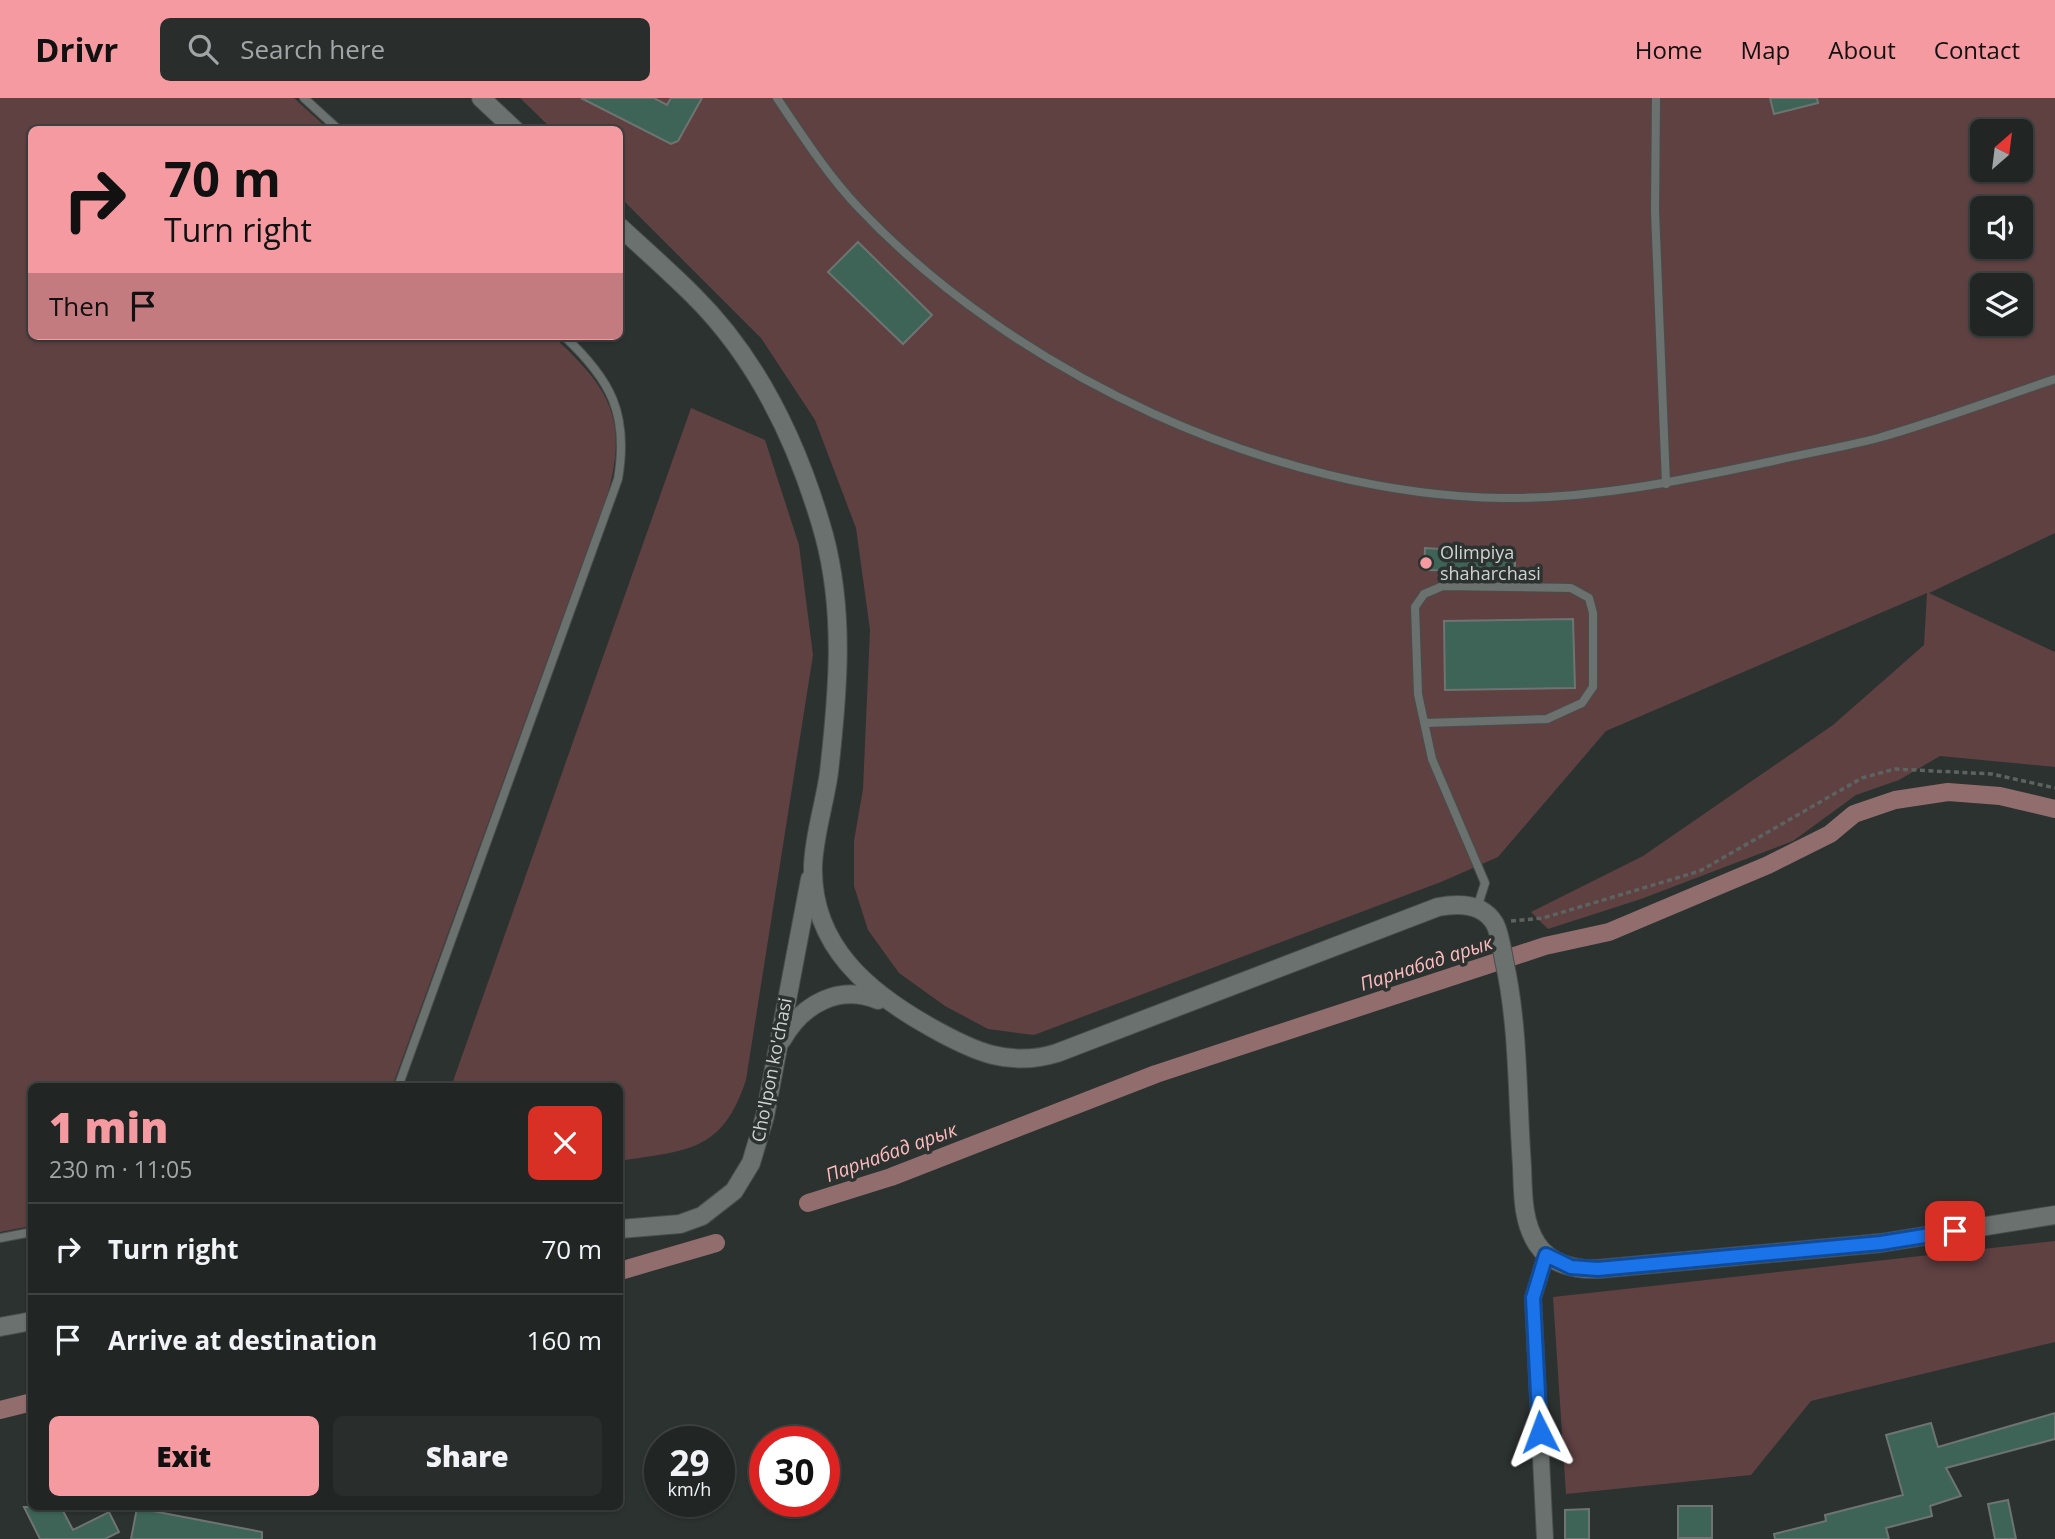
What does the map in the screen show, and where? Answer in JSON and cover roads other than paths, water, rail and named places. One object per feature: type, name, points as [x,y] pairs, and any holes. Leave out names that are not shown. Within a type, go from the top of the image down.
[{"type":"main road","points":[[481,98],[511,126]]},
{"type":"main road","name":"Cho'lpon ko'chasi","points":[[623,230],[695,296],[753,367],[782,420],[812,495],[833,579],[838,665],[826,794],[757,1148],[734,1191],[713,1210],[691,1220],[623,1229]]},
{"type":"main road","points":[[813,863],[819,905],[834,944],[859,978],[891,1006]]},
{"type":"main road","points":[[778,1048],[802,1014],[832,996],[856,994],[891,1006],[980,1053],[1002,1058],[1035,1058],[1438,907],[1463,904],[1477,908],[1495,925],[1501,944],[1510,985],[1524,1206],[1531,1233],[1546,1255],[1571,1267],[1598,1269],[1881,1243],[2055,1215]]},
{"type":"main road","points":[[0,1327],[28,1322]]},
{"type":"street","points":[[1545,1539],[1533,1298],[1546,1255]]},
{"type":"lane","points":[[304,98],[335,126]]},
{"type":"lane","points":[[777,98],[856,206],[917,264],[975,312],[1043,355],[1132,404],[1204,435],[1280,460],[1355,480],[1432,493],[1504,498],[1666,484],[1877,438],[2055,379]]},
{"type":"lane","points":[[1656,98],[1655,211],[1666,484]]},
{"type":"lane","points":[[399,1083],[618,479],[621,429],[613,397],[596,369],[568,340]]},
{"type":"lane","points":[[1425,723],[1547,719],[1582,703],[1593,687],[1593,613],[1589,598],[1571,588],[1443,586],[1424,594],[1415,607],[1418,694],[1432,760],[1485,884],[1477,908]]},
{"type":"lane","points":[[0,1238],[28,1233]]},
{"type":"waterway","name":"Парнабад арык","points":[[808,1203],[891,1177],[1156,1074],[1545,946],[1609,932],[1768,865],[1830,834],[1854,814],[1895,800],[1948,792],[2000,796],[2055,809]]},
{"type":"waterway","name":"Парнабад арык","points":[[623,1270],[716,1243]]},
{"type":"waterway","name":"Парнабад арык","points":[[0,1410],[28,1403]]},
{"type":"place","name":"Olimpiya shaharchasi","points":[[1426,563]]}]
